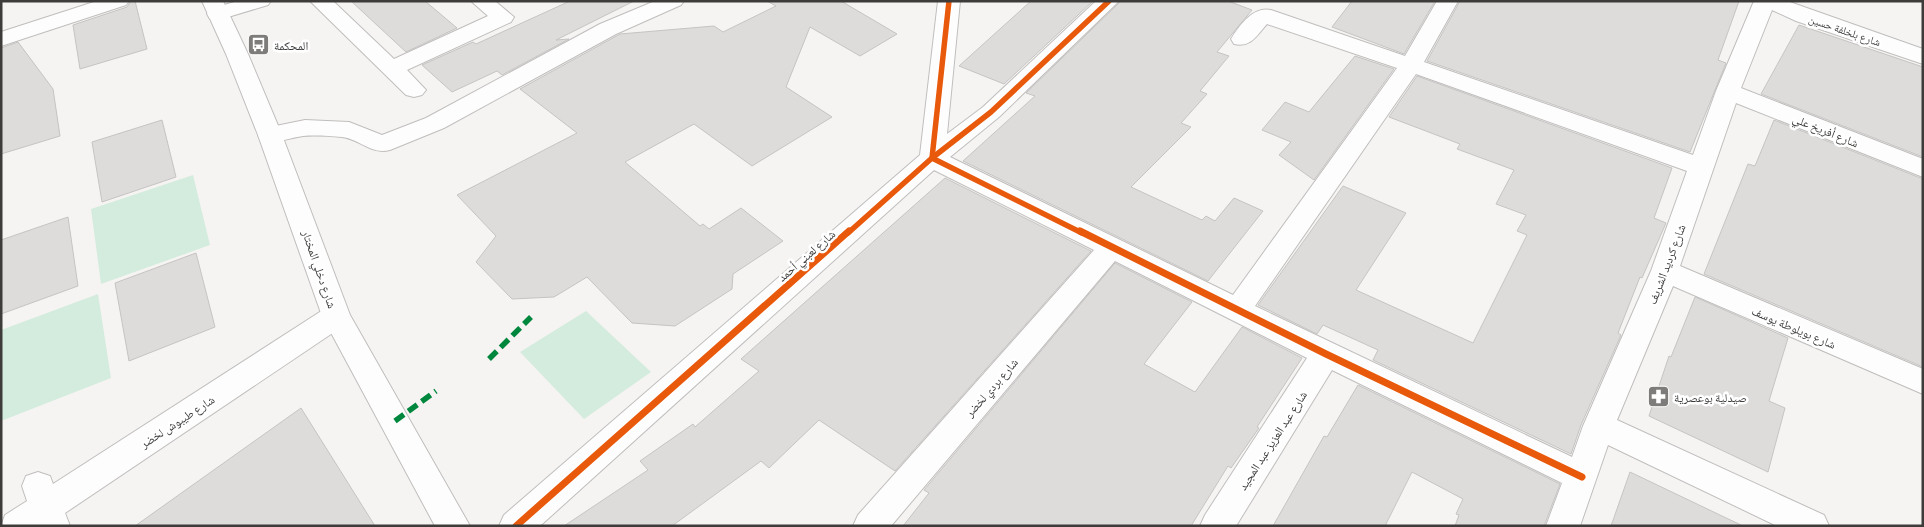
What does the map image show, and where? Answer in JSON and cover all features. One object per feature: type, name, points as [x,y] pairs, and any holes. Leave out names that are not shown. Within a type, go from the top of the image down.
[{"type":"street","points":[[1,22],[67,1]]},
{"type":"street","points":[[1,39],[119,1]]},
{"type":"street","points":[[215,8],[261,1]]},
{"type":"street","points":[[320,1],[414,90]]},
{"type":"street","points":[[391,69],[503,17],[481,1]]},
{"type":"street","points":[[270,135],[305,128],[349,130],[381,144],[436,123],[608,28],[674,1]]},
{"type":"street","points":[[949,1],[932,158],[1326,354],[1582,476]]},
{"type":"street","name":"شارع لعبني أحمد","points":[[516,526],[932,158],[991,112],[1109,1]]},
{"type":"street","points":[[1238,309],[1412,65],[1448,1]]},
{"type":"street","name":"شارع بلخلفة حسين","points":[[1767,1],[1804,16],[1923,57]]},
{"type":"street","name":"شارع كرديد الشريف","points":[[1563,526],[1599,426],[1665,271],[1728,91],[1767,1]]},
{"type":"street","name":"شارع دخلي المختار","points":[[215,8],[270,135],[336,316],[453,526]]},
{"type":"street","points":[[1242,39],[1263,15],[1412,65],[1701,167]]},
{"type":"street","name":"شارع أفريخ علي","points":[[1728,91],[1923,169]]},
{"type":"street","name":"شارع بردي لخضر","points":[[870,526],[1112,248]]},
{"type":"street","name":"شارع بويلوطة يوسف","points":[[1665,271],[1923,382]]},
{"type":"street","name":"شارع طيبوش لخضر","points":[[17,526],[336,316]]},
{"type":"street","name":"شارع عبد العزيز عبد المجيد","points":[[1217,526],[1326,354]]},
{"type":"street","points":[[1599,426],[1812,526]]},
{"type":"green space","points":[[193,175],[210,245],[101,284],[91,209]]},
{"type":"green space","points":[[98,294],[111,378],[1,421],[1,330]]},
{"type":"green space","points":[[586,311],[651,372],[584,419],[520,352]]},
{"type":"building","points":[[131,1],[135,1],[147,49],[80,69],[73,25],[127,7]]},
{"type":"building","points":[[351,1],[425,1],[457,28],[406,52]]},
{"type":"building","points":[[570,1],[634,1],[556,40],[569,39],[502,75],[497,71],[452,92],[422,65],[473,42],[476,44]]},
{"type":"building","points":[[767,1],[841,1],[897,34],[860,56],[810,27],[786,87],[832,117],[752,166],[694,124],[625,162],[700,226],[703,224],[709,229],[741,208],[783,241],[733,274],[732,289],[675,326],[632,323],[587,277],[554,297],[512,299],[476,262],[496,236],[457,195],[577,133],[520,89],[620,34],[714,26],[723,32],[776,6]]},
{"type":"building","points":[[1031,1],[1093,1],[1004,84],[959,66]]},
{"type":"building","points":[[1121,1],[1228,1],[1252,10],[1217,52],[1229,56],[1200,91],[1207,94],[1181,123],[1191,127],[1131,187],[1202,220],[1206,216],[1215,221],[1234,198],[1263,211],[1208,281],[963,161],[1035,96],[1026,93]]},
{"type":"building","points":[[1352,1],[1435,1],[1404,54],[1332,27]]},
{"type":"building","points":[[1460,1],[1739,1],[1718,60],[1726,63],[1690,152],[1427,61]]},
{"type":"building","points":[[1799,25],[1923,67],[1923,157],[1761,94]]},
{"type":"building","points":[[18,42],[53,89],[60,136],[1,154],[1,48]]},
{"type":"building","points":[[1355,56],[1394,69],[1314,180],[1279,155],[1291,142],[1262,130],[1285,102],[1309,112]]},
{"type":"building","points":[[1417,76],[1672,168],[1654,218],[1666,223],[1642,278],[1640,277],[1618,333],[1621,335],[1581,425],[1571,454],[1373,360],[1378,350],[1323,325],[1317,334],[1258,305],[1343,186],[1406,213],[1356,290],[1473,343],[1527,235],[1517,231],[1526,215],[1496,204],[1514,170],[1457,149],[1460,144],[1389,117]]},
{"type":"building","points":[[162,120],[176,177],[102,202],[92,142]]},
{"type":"building","points":[[1774,120],[1923,179],[1923,367],[1704,274],[1748,164],[1755,166]]},
{"type":"building","points":[[945,178],[1091,251],[895,471],[819,420],[769,468],[761,461],[672,526],[564,526],[648,470],[640,461],[693,424],[695,427],[759,371],[741,359]]},
{"type":"building","points":[[68,217],[78,286],[1,314],[1,240]]},
{"type":"building","points":[[196,253],[215,327],[129,361],[115,283]]},
{"type":"building","points":[[1115,263],[1192,302],[1144,364],[1195,392],[1242,327],[1302,358],[1257,427],[1259,428],[1231,468],[1228,466],[1191,526],[903,526],[929,493],[924,490]]},
{"type":"building","points":[[1695,297],[1788,338],[1769,401],[1785,408],[1768,472],[1649,416],[1669,356],[1671,357]]},
{"type":"building","points":[[1358,385],[1560,484],[1544,526],[1455,526],[1459,515],[1456,514],[1463,499],[1412,472],[1385,526],[1273,526],[1324,436],[1327,437]]},
{"type":"building","points":[[301,408],[375,526],[135,526]]},
{"type":"building","points":[[1630,472],[1743,526],[1611,526]]},
{"type":"marked path","points":[[489,359],[531,317]]},
{"type":"marked path","points":[[395,421],[436,391]]},
{"type":"cycle path","points":[[949,1],[932,158],[1326,354],[1582,477]]},
{"type":"cycle path","points":[[516,526],[932,158],[991,112],[1109,1]]},
{"type":"place","name":"المحكمة","points":[[258,45]]},
{"type":"place","name":"صيدلية بوعصرية","points":[[1658,397]]}]
